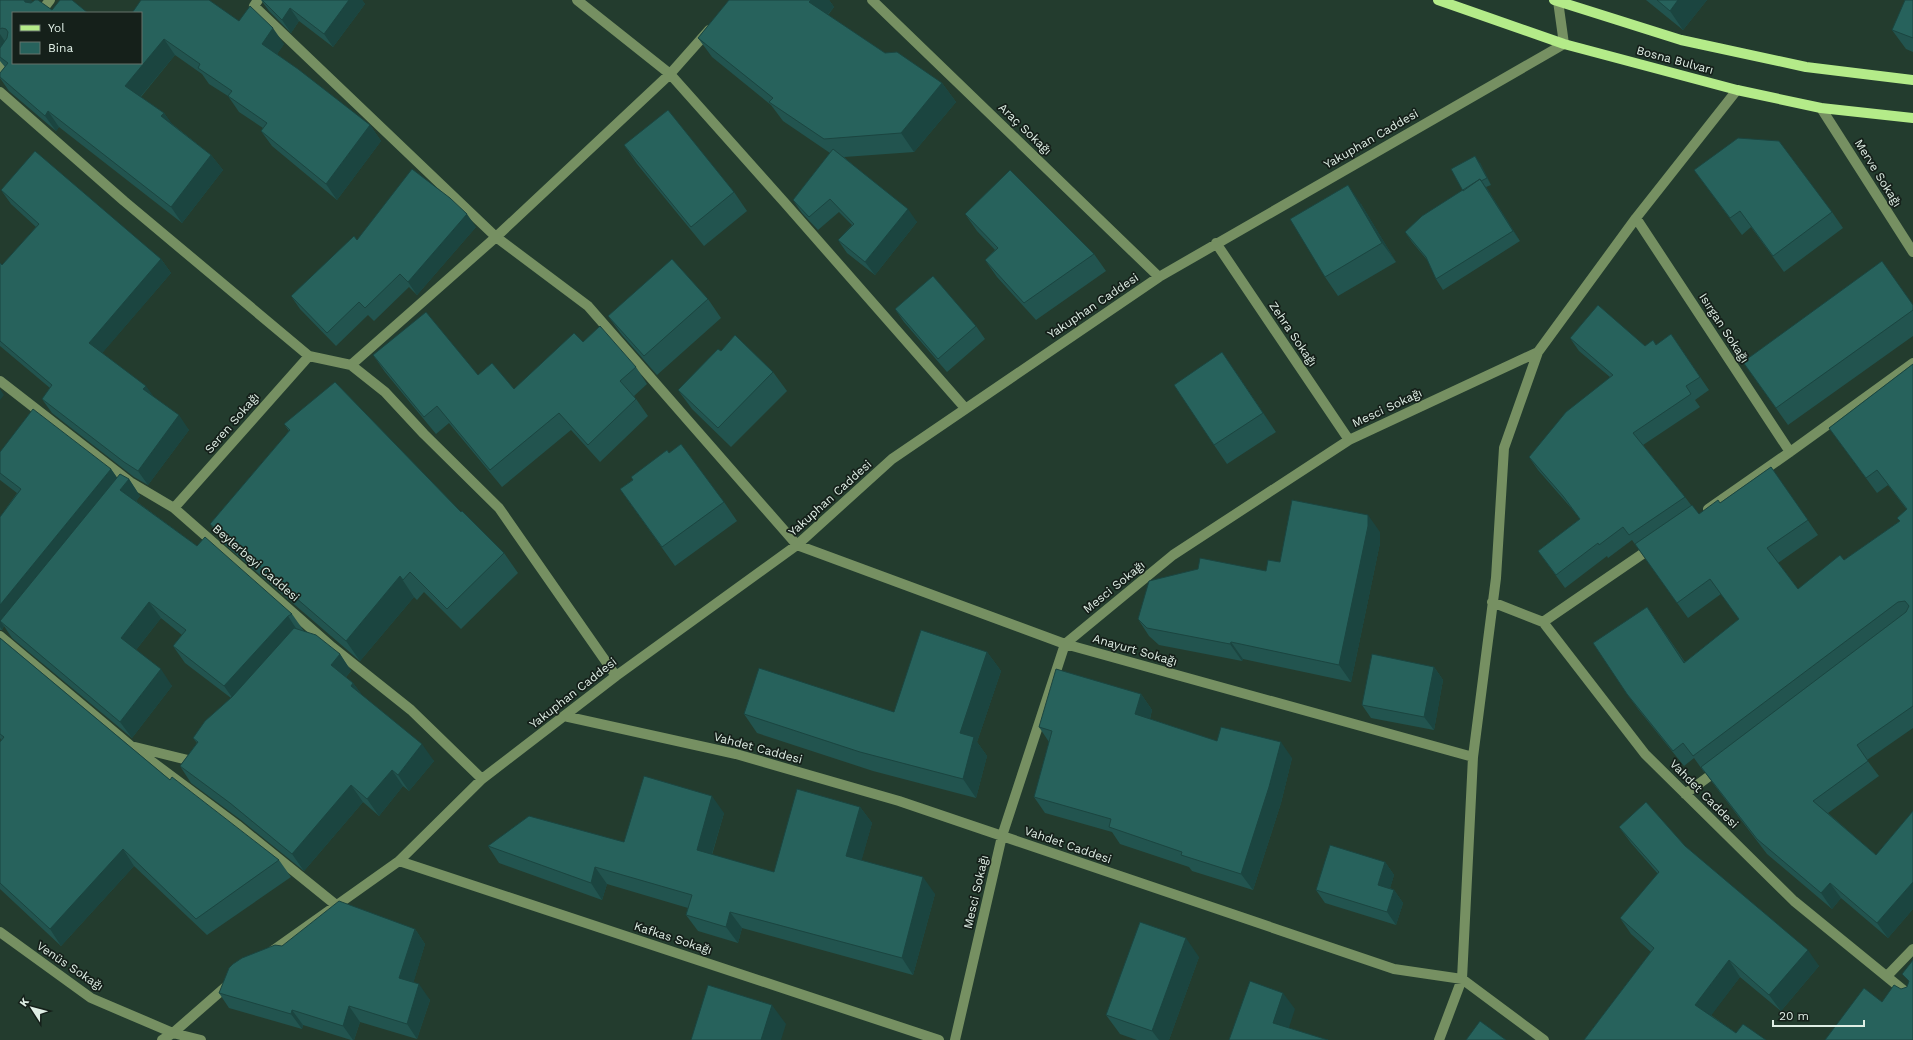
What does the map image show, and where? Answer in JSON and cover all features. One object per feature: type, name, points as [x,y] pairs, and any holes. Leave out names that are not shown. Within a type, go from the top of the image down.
[{"type":"main road","name":"Bosna Bulvarı","points":[[1438,0],[1564,44],[1737,90],[1821,108],[1913,118]]},
{"type":"main road","name":"Bosna Bulvarı","points":[[1557,0],[1681,40],[1806,68],[1913,80]]},
{"type":"street","points":[[41,12],[50,0]]},
{"type":"street","points":[[577,0],[670,74],[965,408]]},
{"type":"street","name":"Araç Sokağı","points":[[872,0],[1159,277]]},
{"type":"street","points":[[1557,0],[1564,44]]},
{"type":"street","points":[[253,2],[496,237],[588,306],[797,545]]},
{"type":"street","points":[[351,365],[496,237],[670,74],[715,23]]},
{"type":"street","name":"Yakuphan Caddesi","points":[[259,960],[336,904],[399,861],[482,779],[616,676],[797,545],[892,460],[965,408],[1159,277],[1564,44]]},
{"type":"street","points":[[0,68],[12,51]]},
{"type":"street","points":[[1439,1040],[1462,979],[1473,757],[1496,578],[1504,448],[1538,352],[1636,218],[1737,90]]},
{"type":"street","points":[[0,92],[107,187],[309,356],[351,365],[385,392],[424,434],[499,508],[616,676]]},
{"type":"street","name":"Merve Sokağı","points":[[1821,108],[1913,252]]},
{"type":"street","name":"Isırgan Sokağı","points":[[1636,218],[1790,452]]},
{"type":"street","name":"Zehra Sokağı","points":[[1216,243],[1348,440]]},
{"type":"street","name":"Mesci Sokağı","points":[[956,1040],[1002,836],[1065,644],[1173,555],[1348,440],[1538,352]]},
{"type":"street","name":"Seren Sokağı","points":[[174,508],[309,356]]},
{"type":"street","points":[[1699,515],[1913,364]]},
{"type":"street","name":"Beylerbeyi Caddesi","points":[[0,381],[127,486],[174,508],[332,647],[411,710],[482,779]]},
{"type":"street","points":[[1492,602],[1543,622],[1660,541]]},
{"type":"street","name":"Anayurt Sokağı","points":[[797,545],[1065,644],[1473,757]]},
{"type":"street","name":"Vahdet Caddesi","points":[[1543,622],[1645,754],[1794,900],[1913,998]]},
{"type":"street","points":[[304,636],[332,647]]},
{"type":"street","points":[[3,637],[131,746],[237,825],[336,904]]},
{"type":"street","name":"Vahdet Caddesi","points":[[564,716],[736,754],[899,801],[1394,969],[1462,979],[1544,1040]]},
{"type":"street","points":[[131,746],[192,761],[200,750]]},
{"type":"street","points":[[1686,794],[1730,761]]},
{"type":"street","name":"Kafkas Sokağı","points":[[399,861],[939,1040]]},
{"type":"street","name":"Venüs Sokağı","points":[[0,932],[92,998],[174,1033],[201,1040]]},
{"type":"street","points":[[1886,976],[1913,949]]},
{"type":"street","points":[[162,1040],[174,1033],[235,979]]},
{"type":"building","points":[[0,0],[24,0],[25,2],[31,3],[38,0],[52,10],[60,0],[72,0],[87,12],[12,12],[12,64],[142,64],[142,12],[133,12],[141,0],[209,0],[239,21],[250,6],[273,28],[262,44],[298,69],[370,125],[326,184],[261,131],[267,123],[228,96],[232,91],[198,68],[200,64],[164,39],[125,86],[164,113],[161,116],[211,155],[171,207],[48,111],[45,116],[0,77],[0,73],[8,63],[0,57],[0,48],[7,38],[8,32],[6,29],[0,29]]},
{"type":"building","points":[[262,0],[349,0],[324,34],[290,8],[282,20]]},
{"type":"building","points":[[729,0],[811,0],[809,2],[885,53],[897,52],[942,83],[901,133],[824,139],[769,102],[773,98],[698,38]]},
{"type":"building","points":[[1657,0],[1678,0],[1670,11]]},
{"type":"building","points":[[1905,0],[1913,0],[1913,38],[1892,30]]},
{"type":"building","points":[[668,110],[734,192],[691,227],[624,145]]},
{"type":"building","points":[[1738,138],[1779,141],[1832,212],[1773,256],[1740,211],[1730,218],[1694,170]]},
{"type":"building","points":[[833,149],[908,209],[865,262],[838,240],[854,224],[830,199],[809,217],[793,200]]},
{"type":"building","points":[[35,151],[161,259],[89,343],[146,386],[143,389],[179,415],[138,471],[42,399],[52,385],[0,341],[0,263],[2,265],[39,224],[1,190]]},
{"type":"building","points":[[1475,156],[1487,178],[1481,181],[1480,179],[1463,191],[1451,169]]},
{"type":"building","points":[[412,169],[450,198],[467,214],[408,282],[400,274],[365,308],[359,302],[327,333],[291,296],[354,236],[357,240]]},
{"type":"building","points":[[1010,170],[1094,254],[1024,303],[985,260],[998,248],[965,214]]},
{"type":"building","points":[[1480,179],[1513,231],[1436,279],[1426,257],[1405,232],[1422,216]]},
{"type":"building","points":[[1348,185],[1382,243],[1325,277],[1290,219]]},
{"type":"building","points":[[672,259],[708,299],[644,356],[608,316]]},
{"type":"building","points":[[1882,261],[1913,305],[1913,310],[1776,408],[1743,362]]},
{"type":"building","points":[[933,276],[976,326],[938,359],[895,309]]},
{"type":"building","points":[[1598,305],[1645,346],[1653,340],[1656,345],[1671,334],[1700,377],[1686,386],[1691,394],[1633,433],[1685,497],[1629,535],[1623,527],[1599,545],[1598,543],[1556,575],[1538,551],[1580,519],[1563,496],[1529,457],[1566,412],[1613,375],[1570,338]]},
{"type":"building","points":[[426,312],[478,375],[492,363],[514,389],[574,333],[583,342],[600,326],[636,367],[620,381],[636,399],[588,445],[559,413],[490,470],[437,406],[424,417],[373,355]]},
{"type":"building","points":[[735,335],[773,372],[718,428],[678,390],[718,349],[721,351]]},
{"type":"building","points":[[1222,352],[1263,413],[1214,445],[1174,385]]},
{"type":"building","points":[[1913,364],[1913,706],[1857,745],[1868,761],[1813,801],[1876,855],[1913,811],[1913,882],[1877,923],[1830,883],[1821,893],[1757,839],[1701,767],[1906,612],[1909,606],[1905,601],[1898,602],[1693,756],[1683,743],[1673,751],[1627,694],[1593,643],[1647,607],[1684,663],[1739,619],[1710,579],[1677,603],[1635,544],[1692,505],[1699,514],[1718,500],[1720,503],[1771,467],[1808,520],[1767,548],[1798,589],[1840,555],[1844,560],[1900,521],[1897,518],[1907,509],[1877,470],[1866,478],[1829,428]]},
{"type":"building","points":[[335,382],[461,512],[462,511],[504,553],[447,609],[410,572],[403,580],[400,576],[346,641],[210,524],[290,430],[284,424]]},
{"type":"building","points":[[33,409],[111,469],[0,605],[0,517],[21,489],[0,473],[0,452]]},
{"type":"building","points":[[681,444],[724,502],[662,547],[620,489],[633,480],[631,477],[667,450],[669,453]]},
{"type":"building","points":[[120,474],[129,479],[120,490],[197,546],[205,537],[292,614],[288,616],[224,686],[173,646],[186,630],[149,602],[121,638],[161,669],[120,722],[0,621]]},
{"type":"building","points":[[1292,500],[1368,515],[1368,526],[1339,665],[1231,642],[1230,644],[1147,628],[1138,619],[1149,581],[1198,569],[1200,558],[1266,571],[1268,560],[1280,562]]},
{"type":"building","points":[[294,628],[316,635],[340,654],[331,665],[353,683],[351,686],[422,744],[398,775],[392,770],[367,799],[351,785],[292,854],[230,803],[180,766],[198,742],[193,738],[205,721],[232,697]]},
{"type":"building","points":[[921,630],[987,652],[960,733],[974,737],[963,779],[860,752],[744,714],[759,668],[894,712]]},
{"type":"building","points":[[0,638],[170,780],[172,777],[279,860],[196,919],[123,849],[50,929],[0,883],[0,742],[4,737],[0,734]]},
{"type":"building","points":[[1372,654],[1434,667],[1424,717],[1362,705]]},
{"type":"building","points":[[1056,669],[1141,694],[1135,714],[1217,741],[1221,727],[1281,742],[1269,787],[1241,874],[1181,855],[1182,852],[1109,827],[1111,819],[1034,797],[1052,731],[1039,727]]},
{"type":"building","points":[[644,776],[712,796],[697,850],[774,872],[797,789],[860,807],[846,856],[923,877],[902,958],[730,912],[726,927],[686,915],[692,895],[595,867],[591,883],[488,846],[529,816],[624,842]]},
{"type":"building","points":[[1646,802],[1685,846],[1808,950],[1769,995],[1729,960],[1695,1005],[1736,1033],[1743,1024],[1766,1040],[1584,1040],[1654,948],[1620,918],[1659,872],[1619,827]]},
{"type":"building","points":[[1330,845],[1385,862],[1378,885],[1394,890],[1387,912],[1316,890]]},
{"type":"building","points":[[339,901],[415,929],[399,978],[419,984],[407,1024],[349,1006],[343,1026],[292,1010],[291,1014],[219,993],[229,968],[233,964],[242,958],[275,945],[282,946]]},
{"type":"building","points":[[1140,922],[1186,938],[1152,1031],[1106,1015]]},
{"type":"building","points":[[1913,960],[1913,1040],[1825,1040],[1864,988],[1882,1002],[1894,985],[1901,989],[1907,987],[1909,981],[1902,974]]},
{"type":"building","points":[[1250,981],[1283,993],[1273,1023],[1328,1040],[1229,1040]]},
{"type":"building","points":[[708,985],[772,1005],[761,1040],[691,1040]]},
{"type":"building","points":[[1480,1021],[1506,1040],[1466,1040]]}]
